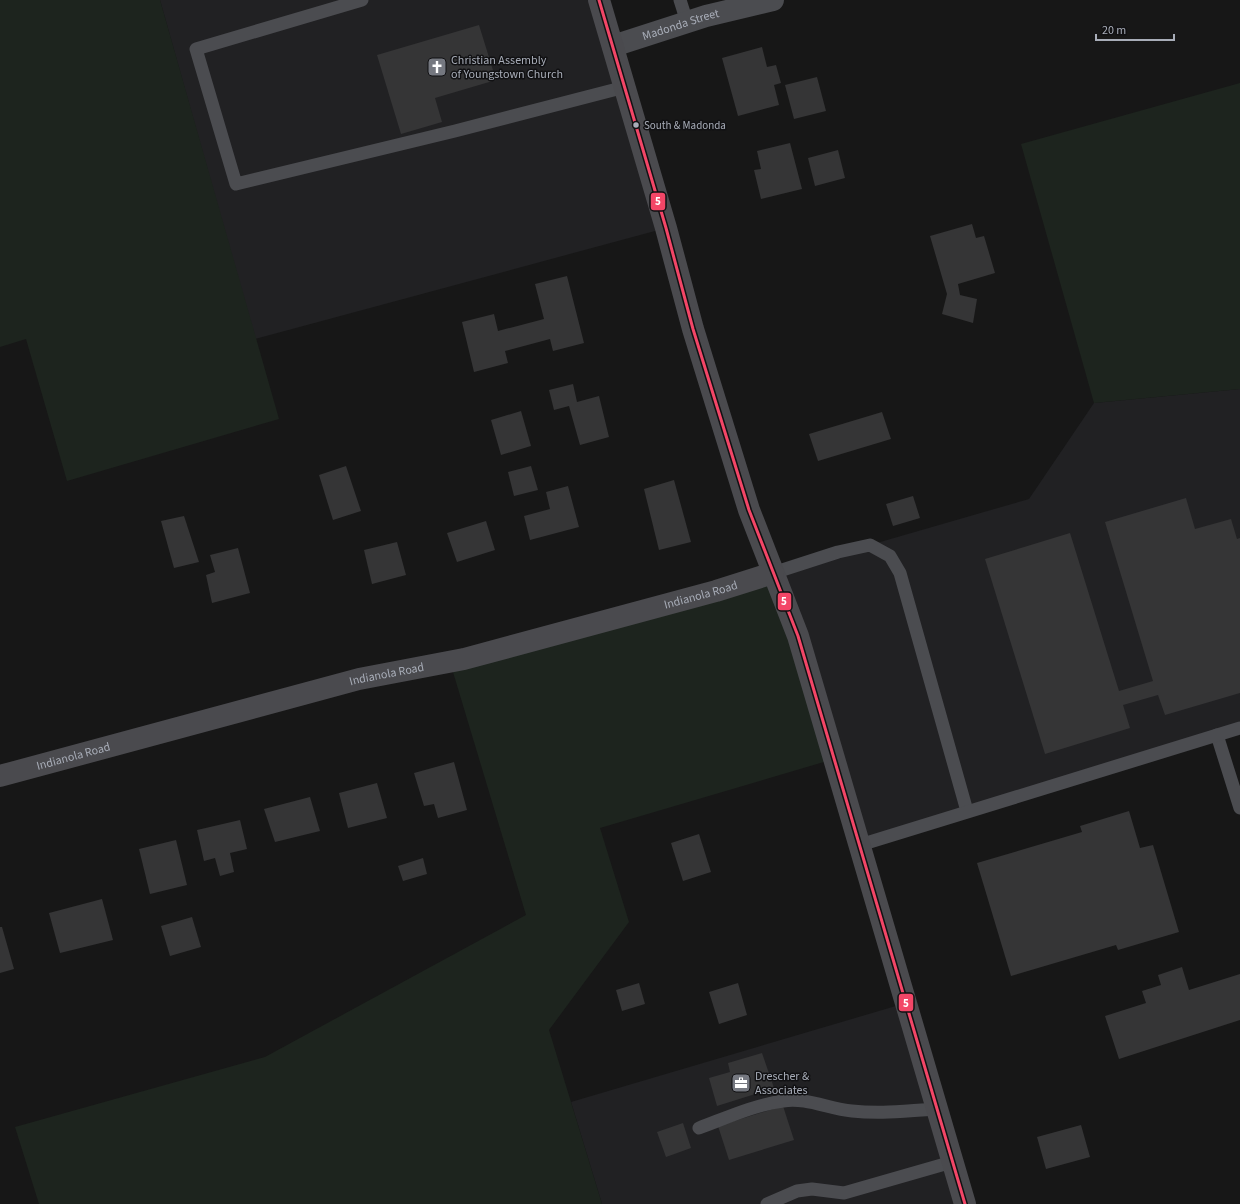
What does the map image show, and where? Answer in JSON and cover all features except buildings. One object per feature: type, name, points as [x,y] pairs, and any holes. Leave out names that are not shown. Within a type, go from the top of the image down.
[{"type":"main road","points":[[599,0],[666,228],[693,330],[749,510],[798,636],[965,1204]]},
{"type":"main road","name":"Indianola Road","points":[[0,776],[359,679],[464,659],[716,591],[773,573]]},
{"type":"street","name":"Madonda Street","points":[[613,46],[687,22],[772,0]]},
{"type":"lane","points":[[362,0],[196,49],[236,184],[454,131],[625,87]]},
{"type":"lane","points":[[680,0],[687,22]]},
{"type":"lane","points":[[773,573],[838,552],[870,545],[890,556],[900,573],[967,811]]},
{"type":"lane","points":[[860,844],[1240,728]]},
{"type":"lane","points":[[1217,735],[1240,808]]},
{"type":"lane","points":[[699,1128],[741,1112],[784,1100],[805,1101],[851,1111],[894,1112],[937,1109]]},
{"type":"lane","points":[[766,1204],[797,1191],[812,1188],[844,1192],[952,1162]]},
{"type":"shaded area","points":[[0,0],[160,0],[279,419],[67,481],[26,339],[0,347]]},
{"type":"shaded area","points":[[160,0],[599,0],[666,228],[255,339]]},
{"type":"shaded area","points":[[1240,83],[1240,389],[1094,403],[1021,144]]},
{"type":"shaded area","points":[[1240,389],[1240,728],[860,845],[773,573],[1029,499],[1094,403]]},
{"type":"shaded area","points":[[773,573],[834,759],[600,828],[629,922],[549,1030],[602,1204],[39,1204],[15,1127],[265,1057],[526,915],[450,662]]},
{"type":"shaded area","points":[[906,1003],[965,1204],[602,1204],[571,1102]]},
{"type":"transit line","name":"5","points":[[599,0],[666,228],[693,329],[749,510],[798,636],[965,1204]]},
{"type":"place","name":"Christian Assembly of Youngstown Church","points":[[437,67]]},
{"type":"place","name":"South & Madonda","points":[[636,125]]},
{"type":"place","name":"Drescher & Associates","points":[[741,1083]]}]
